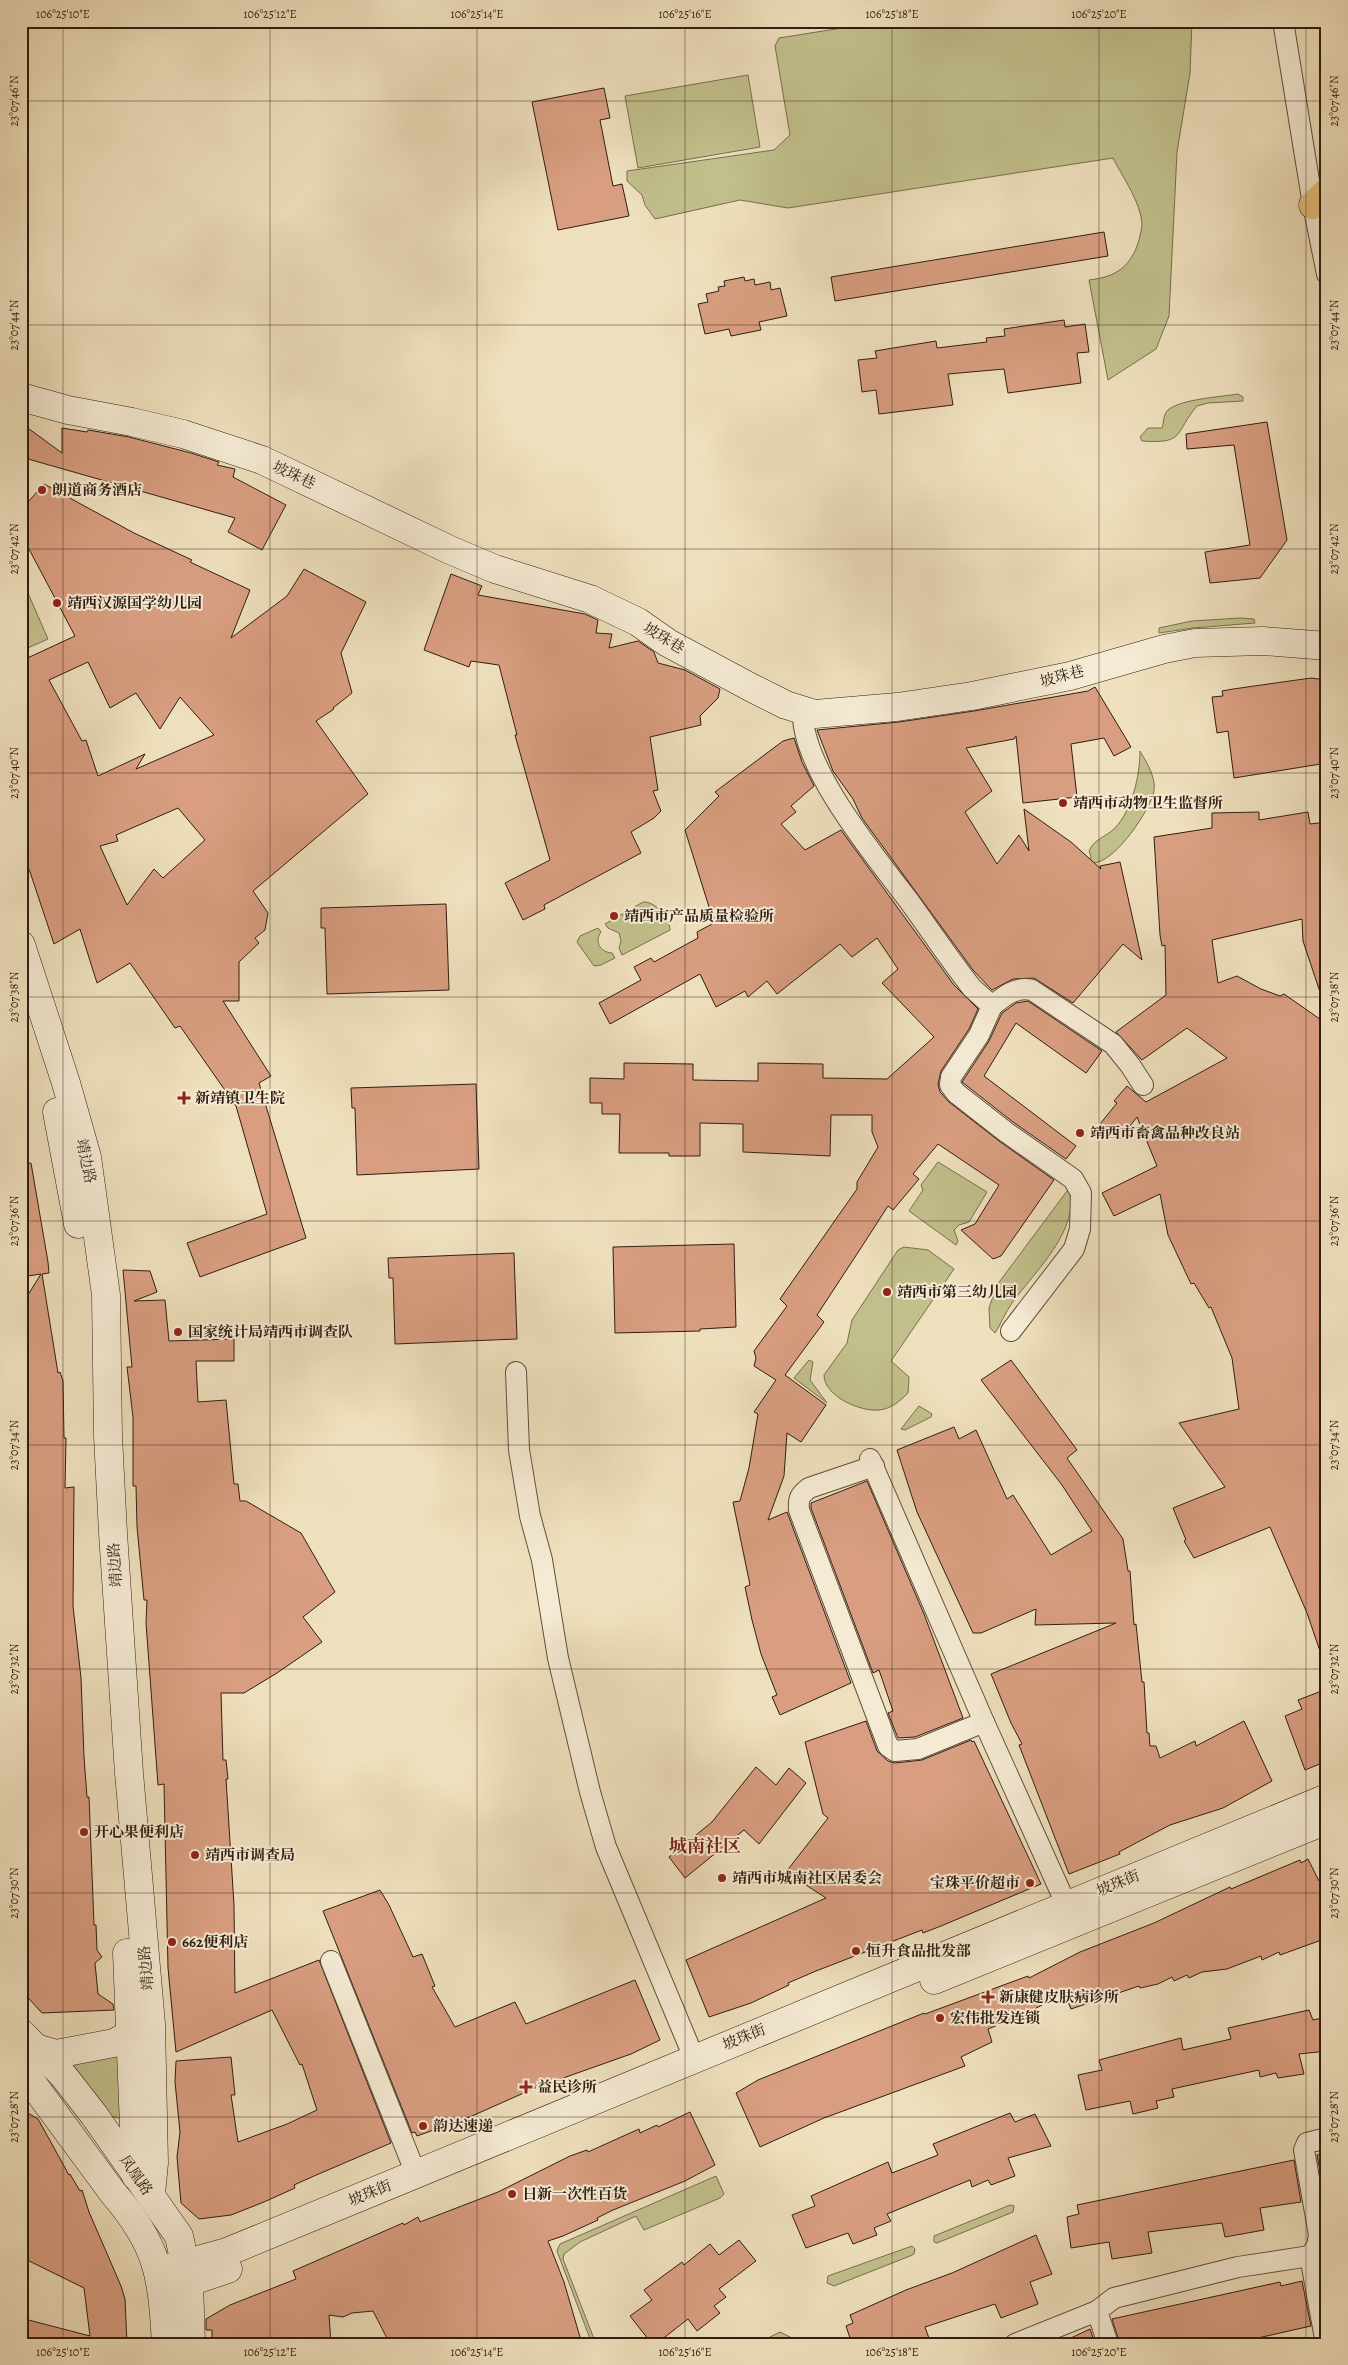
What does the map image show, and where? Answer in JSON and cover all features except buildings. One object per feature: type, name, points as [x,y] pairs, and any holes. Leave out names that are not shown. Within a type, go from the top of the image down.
[{"type":"main road","name":"坡珠巷","points":[[21,397],[68,410],[183,434],[262,460],[477,561],[590,599],[638,622],[668,642],[752,688],[803,712],[831,714],[897,708],[972,696],[1070,676],[1164,649],[1194,643],[1263,641],[1327,646]]},
{"type":"main road","name":"靖边路","points":[[21,944],[66,1083],[87,1157],[106,1295],[108,1436],[113,1533],[129,1773],[151,2024],[154,2164],[143,2185]]},
{"type":"main road","name":"靖边路","points":[[21,996],[56,1109],[76,1206],[89,1296],[91,1386],[106,1671],[143,2185]]},
{"type":"main road","name":"坡珠街","points":[[187,2273],[227,2252],[1066,1904],[1327,1798]]},
{"type":"main road","name":"坡珠街","points":[[160,2280],[187,2273],[230,2268],[424,2187],[1327,1820]]},
{"type":"main road","points":[[27,2050],[56,2054],[114,2043],[125,2037],[131,2029]]},
{"type":"main road","name":"凤凰路","points":[[27,2050],[94,2115],[179,2236],[187,2273],[191,2344]]},
{"type":"main road","name":"凤凰路","points":[[27,2050],[113,2193],[128,2211],[150,2245],[160,2280],[166,2344]]},
{"type":"street","points":[[1283,21],[1320,198],[1327,274]]},
{"type":"street","points":[[803,712],[803,726],[809,747],[840,807],[954,965],[972,988],[992,1006]]},
{"type":"street","points":[[1011,1332],[1074,1249],[1080,1229],[1081,1193],[1073,1179],[1006,1132],[956,1093],[950,1085],[952,1077],[988,1019],[992,1006],[1004,996],[1023,988],[1032,990],[1112,1044],[1130,1065],[1143,1085]]},
{"type":"street","points":[[516,1372],[519,1450],[530,1516],[542,1560],[558,1658],[590,1792],[606,1847],[694,2058]]},
{"type":"street","points":[[984,1722],[918,1749],[903,1752],[895,1751],[888,1746],[799,1510],[798,1501],[800,1494],[809,1488],[872,1463],[984,1722],[1066,1904]]},
{"type":"street","points":[[331,1961],[416,2174]]},
{"type":"street","points":[[1326,2344],[1310,2256],[1317,2246],[1319,2235],[1304,2150],[1308,2143],[1327,2138]]},
{"type":"street","points":[[1015,2344],[1097,2311],[1114,2298],[1238,2268],[1310,2256]]},
{"type":"street","points":[[1097,2311],[1108,2344]]},
{"type":"shaded area","points":[[886,21],[1192,21],[1190,73],[1177,152],[1169,316],[1156,349],[1108,380],[1089,280],[1099,279],[1115,273],[1127,264],[1136,249],[1142,225],[1135,199],[1113,158],[788,208],[740,200],[655,219],[645,205],[642,195],[627,181],[627,171],[774,150],[790,135],[775,46],[779,38]]},
{"type":"shaded area","points":[[748,75],[760,147],[638,168],[625,96]]},
{"type":"shaded area","points":[[1238,394],[1243,397],[1243,401],[1208,403],[1197,406],[1181,430],[1173,438],[1166,441],[1142,441],[1140,437],[1148,428],[1162,428],[1166,412],[1174,406],[1211,397]]},
{"type":"shaded area","points":[[21,577],[48,639],[21,651]]},
{"type":"shaded area","points":[[1254,619],[1255,623],[1159,633],[1159,628],[1192,621]]},
{"type":"shaded area","points":[[1140,751],[1151,772],[1154,783],[1153,795],[1149,804],[1128,838],[1118,848],[1099,862],[1090,863],[1089,851],[1091,847],[1115,828],[1126,812],[1137,782]]},
{"type":"shaded area","points":[[643,902],[652,904],[661,911],[667,920],[670,930],[622,955],[619,948],[621,941],[619,933],[608,928],[605,924]]},
{"type":"shaded area","points":[[598,928],[601,932],[598,939],[599,946],[604,951],[612,953],[615,958],[601,965],[594,966],[577,942],[580,936]]},
{"type":"shaded area","points":[[938,1162],[987,1192],[969,1222],[959,1225],[954,1230],[958,1241],[956,1245],[909,1211],[923,1190],[921,1185]]},
{"type":"shaded area","points":[[1070,1187],[1071,1203],[1062,1235],[1043,1264],[1012,1303],[995,1333],[990,1328],[989,1308],[997,1285]]},
{"type":"shaded area","points":[[904,1247],[928,1250],[954,1269],[891,1361],[909,1377],[908,1393],[898,1402],[887,1408],[871,1410],[862,1408],[836,1396],[826,1383],[824,1375],[847,1343],[852,1320],[898,1250]]},
{"type":"shaded area","points":[[809,1360],[813,1362],[810,1380],[827,1403],[794,1378]]},
{"type":"shaded area","points":[[919,1406],[932,1414],[931,1417],[905,1430],[901,1429]]},
{"type":"shaded area","points":[[119,2055],[121,2112],[119,2118],[113,2117],[107,2112],[69,2061]]},
{"type":"shaded area","points":[[716,2176],[724,2194],[720,2198],[644,2230],[636,2216],[580,2242],[564,2254],[563,2259],[596,2344],[592,2344],[557,2251],[560,2244]]},
{"type":"shaded area","points":[[1010,2205],[1014,2206],[1013,2212],[937,2243],[934,2242],[934,2236]]},
{"type":"shaded area","points":[[912,2246],[915,2249],[914,2254],[910,2256],[834,2286],[827,2283],[828,2276]]},
{"type":"shaded area","points":[[780,2332],[792,2338],[795,2344],[769,2344],[766,2339]]},
{"type":"place","name":"朗道商务酒店","points":[[42,490]]},
{"type":"place","name":"靖西汉源国学幼儿园","points":[[57,603]]},
{"type":"place","name":"靖西市动物卫生监督所","points":[[1063,803]]},
{"type":"place","name":"靖西市产品质量检验所","points":[[614,916]]},
{"type":"place","name":"新靖镇卫生院","points":[[184,1098]]},
{"type":"place","name":"靖西市畜禽品种改良站","points":[[1080,1133]]},
{"type":"place","name":"靖西市第三幼儿园","points":[[887,1292]]},
{"type":"place","name":"国家统计局靖西市调查队","points":[[178,1332]]},
{"type":"place","name":"开心果便利店","points":[[84,1832]]},
{"type":"place","name":"靖西市调查局","points":[[195,1855]]},
{"type":"place","name":"靖西市城南社区居委会","points":[[722,1878]]},
{"type":"place","name":"宝珠平价超市","points":[[1030,1883]]},
{"type":"place","name":"662便利店","points":[[172,1942]]},
{"type":"place","name":"恒升食品批发部","points":[[856,1951]]},
{"type":"place","name":"新康健皮肤病诊所","points":[[988,1997]]},
{"type":"place","name":"宏伟批发连锁","points":[[940,2018]]},
{"type":"place","name":"益民诊所","points":[[526,2087]]},
{"type":"place","name":"韵达速递","points":[[423,2126]]},
{"type":"place","name":"日新一次性百货","points":[[512,2194]]},
{"type":"district","name":"城南社区","points":[[705,1846]]}]
